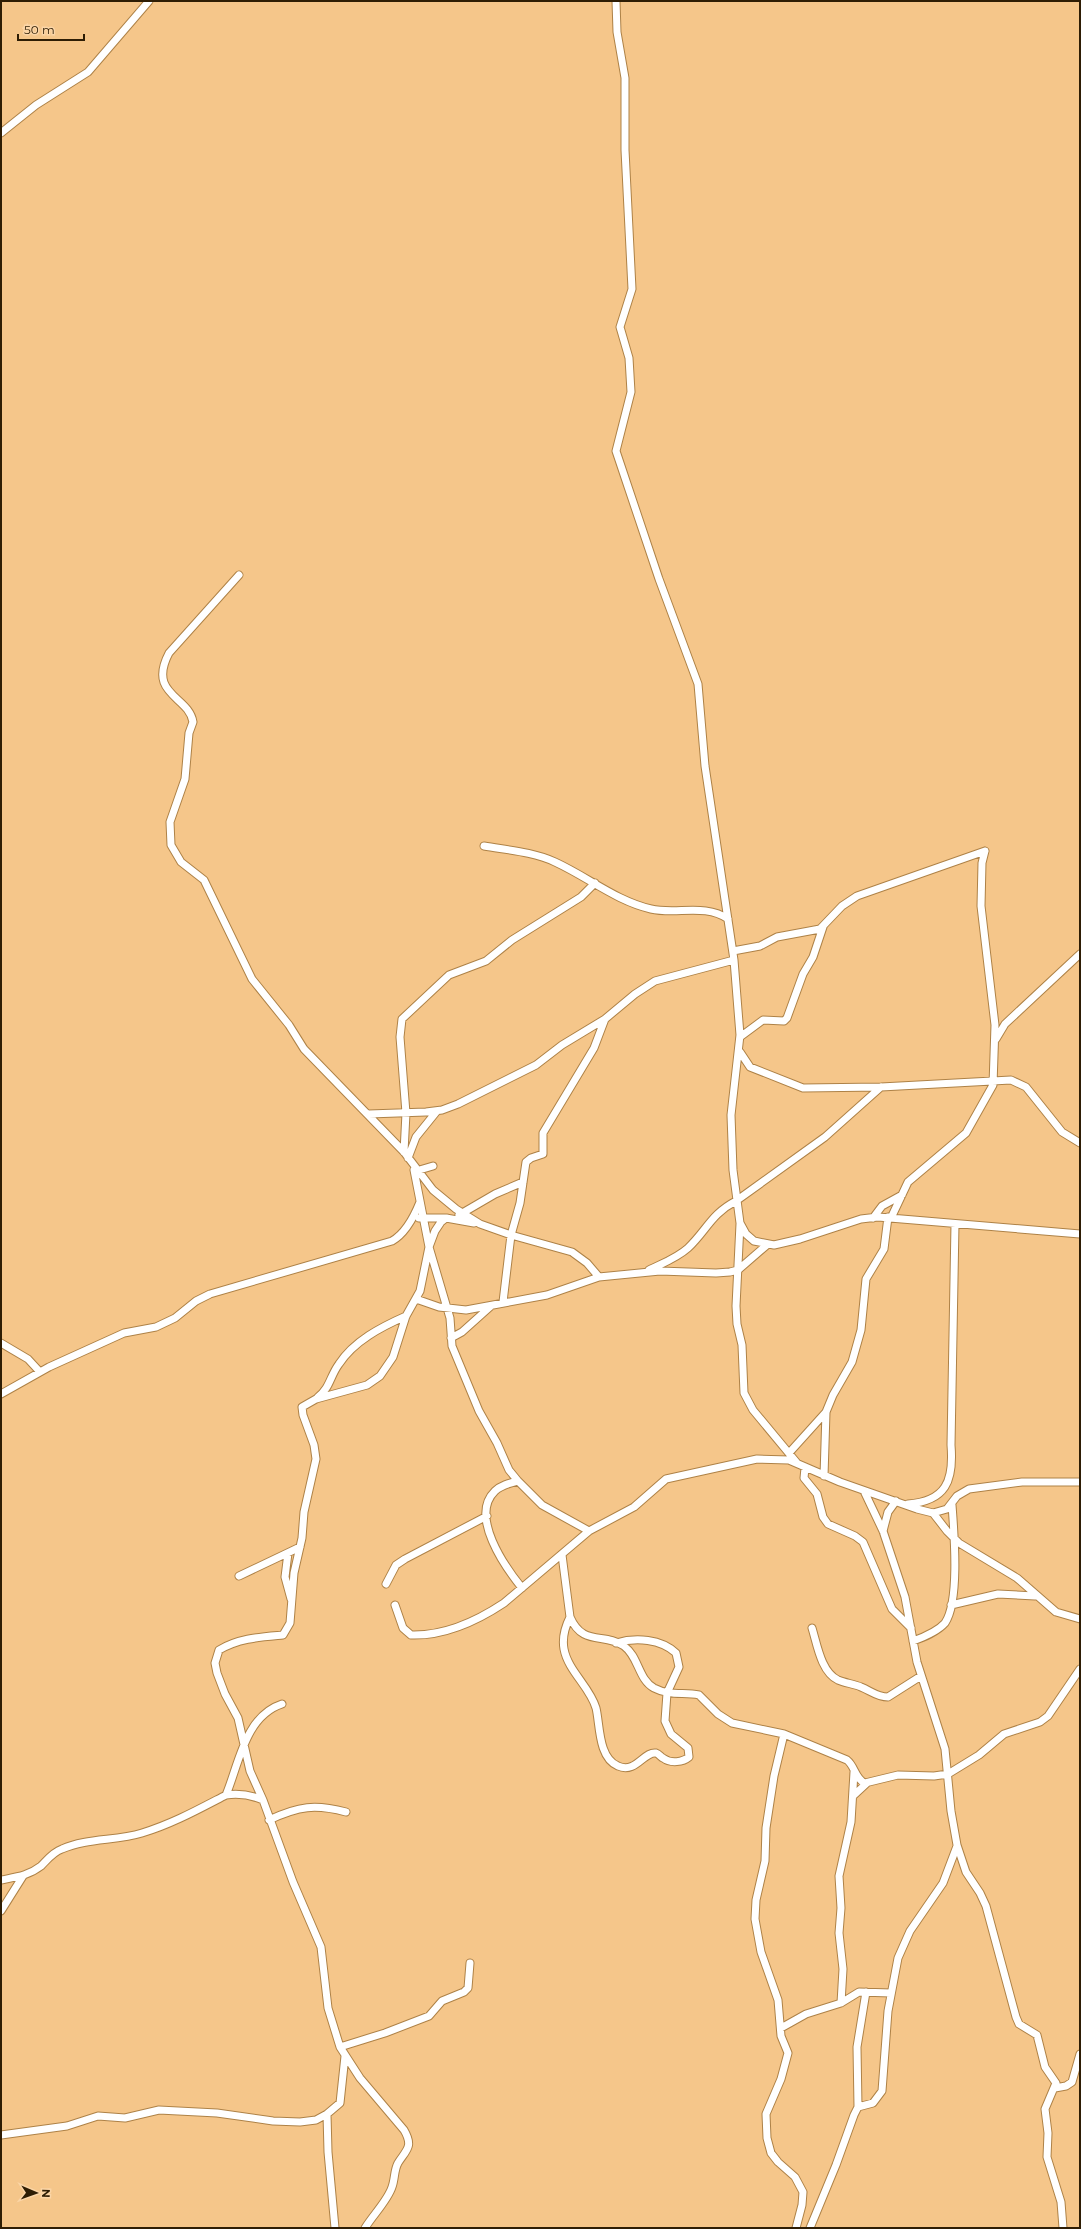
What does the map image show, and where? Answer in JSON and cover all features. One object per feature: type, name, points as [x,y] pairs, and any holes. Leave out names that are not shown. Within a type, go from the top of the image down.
[{"type":"street","points":[[1,133],[36,105],[88,72],[149,1]]},
{"type":"street","points":[[616,1],[617,32],[625,78],[625,150],[632,289],[620,327],[629,358],[631,392],[616,451],[659,579],[698,684],[704,757],[733,951],[740,1037],[740,1052],[732,1115],[736,1200],[740,1224],[737,1324],[742,1345],[745,1396],[752,1410],[797,1463],[804,1468],[864,1491],[933,1513],[944,1510],[952,1505],[957,1496],[969,1489],[1022,1482],[1080,1482]]},
{"type":"street","points":[[239,575],[169,653],[165,660],[163,676],[168,691],[188,710],[193,722],[189,734],[185,779],[170,822],[171,845],[181,862],[204,880],[252,979],[289,1025],[304,1048],[369,1114],[406,1155],[415,1169],[433,1190],[463,1214],[480,1224]]},
{"type":"street","points":[[484,846],[549,860],[633,904],[652,909],[714,911],[728,919]]},
{"type":"street","points":[[733,951],[760,946],[777,937],[815,931],[823,927],[842,906],[857,896],[985,851],[982,863],[981,906],[992,992],[995,1042],[992,1087],[966,1133],[910,1180],[902,1194],[889,1218],[884,1249],[866,1280],[861,1330],[852,1362],[833,1395],[826,1412],[789,1453]]},
{"type":"street","points":[[406,1155],[406,1113],[400,1037],[401,1022],[406,1015],[448,976],[486,961],[512,940],[581,897],[595,883]]},
{"type":"street","points":[[740,1037],[763,1020],[784,1021],[787,1018],[803,974],[813,957],[823,927]]},
{"type":"street","points":[[995,1042],[1005,1024],[1080,954]]},
{"type":"street","points":[[369,1114],[437,1110],[458,1104],[536,1065],[562,1045],[605,1019],[635,994],[655,981],[734,960]]},
{"type":"street","points":[[503,1302],[511,1235],[520,1203],[526,1162],[531,1158],[543,1154],[543,1133],[594,1048],[605,1019]]},
{"type":"street","points":[[740,1052],[750,1067],[800,1088],[881,1087],[1011,1080],[1026,1087],[1062,1132],[1080,1143]]},
{"type":"street","points":[[644,1272],[681,1254],[697,1239],[722,1208],[736,1200],[825,1137],[881,1087]]},
{"type":"street","points":[[406,1155],[416,1137],[437,1110]]},
{"type":"street","points":[[415,1169],[433,1166]]},
{"type":"street","points":[[415,1169],[429,1247],[451,1323],[451,1338],[454,1353],[479,1411],[510,1470],[518,1481],[542,1505],[589,1531]]},
{"type":"street","points":[[316,1399],[353,1391],[367,1386],[380,1376],[396,1350],[406,1316],[416,1299],[423,1278],[429,1247],[441,1222],[446,1218],[463,1214],[495,1194],[523,1182]]},
{"type":"street","points":[[872,1218],[882,1206],[902,1194]]},
{"type":"street","points":[[1,1394],[40,1372],[124,1333],[156,1327],[175,1318],[196,1301],[210,1294],[392,1241],[399,1236],[413,1219],[420,1202]]},
{"type":"street","points":[[413,1219],[446,1218],[480,1224],[511,1235],[572,1252],[590,1266],[599,1277]]},
{"type":"street","points":[[740,1224],[746,1234],[754,1241],[768,1244],[785,1243],[862,1219],[872,1218],[889,1218],[1080,1234]]},
{"type":"street","points":[[905,1505],[921,1503],[939,1494],[950,1480],[953,1466],[951,1445],[955,1224]]},
{"type":"street","points":[[416,1299],[447,1309],[466,1310],[547,1295],[599,1277],[666,1271],[716,1274],[738,1270],[768,1244]]},
{"type":"street","points":[[451,1338],[462,1332],[504,1294]]},
{"type":"street","points":[[365,2228],[379,2205],[387,2197],[392,2186],[398,2163],[408,2150],[408,2136],[345,2056],[340,2047],[328,2008],[321,1947],[269,1820],[263,1800],[250,1771],[238,1718],[225,1694],[217,1673],[216,1656],[219,1650],[234,1643],[254,1638],[283,1634],[290,1623],[294,1573],[300,1547],[307,1493],[316,1459],[314,1446],[302,1410],[303,1406],[316,1399],[329,1387],[338,1364],[351,1349],[366,1336],[406,1316]]},
{"type":"street","points":[[1,1343],[28,1359],[40,1372]]},
{"type":"street","points":[[824,1476],[826,1412]]},
{"type":"street","points":[[395,1605],[403,1628],[408,1634],[425,1634],[472,1622],[490,1613],[562,1555],[589,1531],[634,1507],[666,1479],[757,1459],[783,1459],[797,1463]]},
{"type":"street","points":[[804,1468],[804,1478],[817,1494],[823,1517],[835,1528],[855,1536],[862,1542],[892,1609],[911,1628]]},
{"type":"street","points":[[518,1481],[496,1490],[488,1500],[487,1516],[495,1550],[522,1588]]},
{"type":"street","points":[[864,1491],[882,1531],[905,1597],[921,1676],[945,1749],[950,1811],[957,1845],[966,1872],[980,1892],[986,1906],[1016,2017],[1020,2024],[1037,2035],[1045,2067],[1054,2080],[1055,2088],[1048,2099],[1045,2109],[1048,2133],[1047,2157],[1061,2202],[1063,2228]]},
{"type":"street","points":[[882,1531],[888,1512],[896,1502]]},
{"type":"street","points":[[913,1641],[938,1629],[944,1623],[951,1605],[954,1573],[952,1505]]},
{"type":"street","points":[[933,1513],[954,1538],[1017,1578],[1035,1596],[1056,1612],[1080,1619]]},
{"type":"street","points":[[386,1584],[396,1565],[487,1516]]},
{"type":"street","points":[[239,1576],[300,1547]]},
{"type":"street","points":[[288,1553],[286,1581],[292,1601]]},
{"type":"street","points":[[562,1555],[570,1617],[574,1626],[586,1636],[616,1643],[629,1651],[648,1684],[667,1693],[700,1695],[718,1714],[732,1723],[784,1734],[846,1760],[854,1767],[859,1778],[868,1783]]},
{"type":"street","points":[[951,1605],[998,1594],[1035,1596]]},
{"type":"street","points":[[570,1617],[564,1632],[564,1651],[594,1701],[600,1738],[613,1763],[618,1767],[633,1766],[652,1753],[657,1753],[668,1761],[678,1761],[689,1757],[688,1748],[671,1734],[667,1728],[665,1708],[667,1693],[679,1667],[676,1653],[666,1646],[640,1639],[616,1643]]},
{"type":"street","points":[[812,1628],[824,1666],[828,1672],[839,1680],[861,1687],[876,1695],[888,1697],[921,1676]]},
{"type":"street","points":[[853,1796],[868,1783],[898,1775],[934,1776],[948,1774],[979,1755],[1004,1734],[1040,1722],[1048,1716],[1080,1669]]},
{"type":"street","points":[[226,1795],[246,1739],[266,1711],[282,1704]]},
{"type":"street","points":[[784,1734],[766,1828],[765,1861],[756,1900],[755,1919],[761,1952],[778,2000],[783,2041],[788,2053],[781,2079],[766,2114],[766,2124],[771,2153],[778,2162],[795,2177],[803,2192],[802,2205],[796,2228]]},
{"type":"street","points":[[841,2003],[843,1969],[840,1933],[841,1908],[839,1876],[851,1822],[854,1767]]},
{"type":"street","points":[[1,1880],[23,1876],[40,1866],[61,1849],[88,1842],[116,1839],[142,1833],[174,1821],[226,1795],[252,1796],[263,1800]]},
{"type":"street","points":[[269,1820],[291,1810],[312,1806],[346,1812]]},
{"type":"street","points":[[858,2108],[873,2103],[882,2091],[888,2011],[898,1958],[903,1943],[920,1915],[944,1883],[957,1845]]},
{"type":"street","points":[[1,1911],[23,1876]]},
{"type":"street","points":[[340,2047],[385,2034],[429,2016],[442,2001],[464,1992],[468,1988],[470,1963]]},
{"type":"street","points":[[781,2028],[806,2014],[841,2003],[859,1992],[892,1993]]},
{"type":"street","points":[[810,2228],[858,2108],[857,2047],[866,1992]]},
{"type":"street","points":[[1055,2088],[1066,2086],[1072,2082],[1075,2076],[1080,2054]]},
{"type":"street","points":[[1,2135],[67,2126],[98,2116],[125,2118],[159,2110],[216,2113],[273,2121],[300,2122],[316,2120],[327,2114],[340,2103],[342,2098],[345,2056]]},
{"type":"street","points":[[327,2114],[328,2152],[335,2228]]}]
